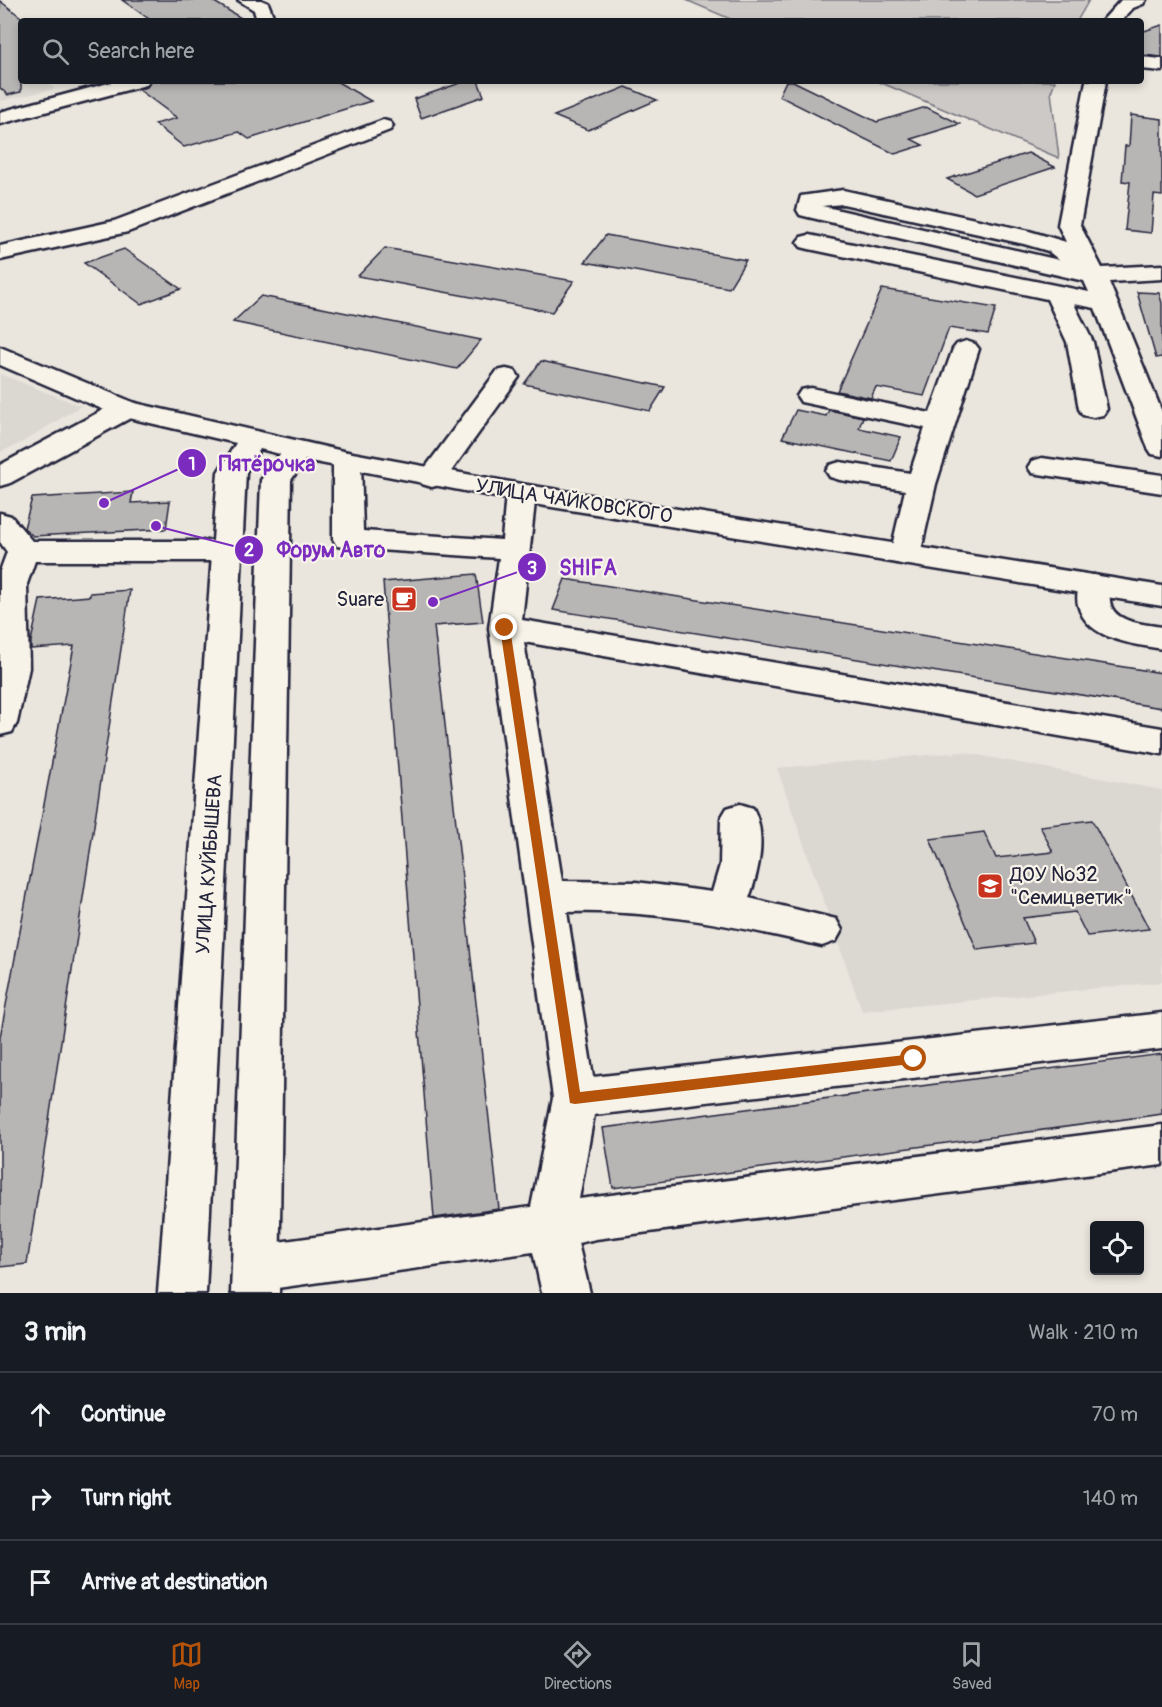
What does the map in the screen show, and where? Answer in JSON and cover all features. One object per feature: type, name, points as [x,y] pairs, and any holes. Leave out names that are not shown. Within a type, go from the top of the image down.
[{"type":"main road","points":[[247,0],[262,7],[265,18]]},
{"type":"main road","points":[[1114,18],[1127,4],[1137,0]]},
{"type":"main road","points":[[1144,63],[1162,65]]},
{"type":"main road","points":[[0,118],[128,84]]},
{"type":"main road","points":[[1095,84],[1069,225],[1105,302],[1162,448]]},
{"type":"main road","points":[[0,254],[120,227],[383,126]]},
{"type":"main road","points":[[1094,276],[1056,246],[1029,238],[843,197],[808,201],[808,210],[1094,276],[1162,272]]},
{"type":"main road","points":[[809,242],[1105,302]]},
{"type":"main road","points":[[1057,294],[1080,342],[1093,409]]},
{"type":"main road","points":[[905,555],[921,484],[966,349]]},
{"type":"main road","name":"УЛИЦА ЧАЙКОВСКОГО","points":[[0,355],[126,409],[347,461],[521,493],[1162,596]]},
{"type":"main road","points":[[432,478],[506,377]]},
{"type":"main road","points":[[811,396],[940,423]]},
{"type":"main road","points":[[0,477],[126,409]]},
{"type":"main road","name":"УЛИЦА КУЙБЫШЕВА","points":[[182,1293],[232,472],[252,440]]},
{"type":"main road","points":[[297,450],[276,480],[256,1281],[596,1217],[1162,1145]]},
{"type":"main road","points":[[347,461],[348,539],[516,550]]},
{"type":"main road","points":[[1042,467],[1162,484]]},
{"type":"main road","points":[[840,471],[921,484]]},
{"type":"main road","points":[[521,493],[505,628],[575,1098],[551,1227],[566,1293]]},
{"type":"main road","points":[[0,522],[23,551]]},
{"type":"main road","points":[[23,551],[228,551]]},
{"type":"main road","points":[[0,723],[11,584],[23,551]]},
{"type":"main road","points":[[1094,585],[1094,606],[1100,617],[1126,630],[1162,639]]},
{"type":"main road","points":[[505,628],[1162,741]]},
{"type":"main road","points":[[724,909],[735,889],[740,872],[741,818]]},
{"type":"main road","points":[[545,897],[608,896],[724,909],[822,930]]},
{"type":"main road","points":[[575,1098],[1162,1031]]},
{"type":"shaded area","points":[[686,0],[1089,0],[1079,18],[728,18]]},
{"type":"shaded area","points":[[0,44],[18,76],[18,84],[49,84],[55,89],[0,101]]},
{"type":"shaded area","points":[[884,84],[1054,84],[1051,92],[1059,158]]},
{"type":"shaded area","points":[[0,374],[81,406],[19,444],[0,452]]},
{"type":"shaded area","name":"ДОУ №32 \"Семицветик\"","points":[[962,752],[1162,790],[1162,982],[862,1011],[777,768]]},
{"type":"building","points":[[122,0],[211,0],[241,18],[148,18]]},
{"type":"building","points":[[0,1],[21,17],[18,18],[18,84],[21,84],[21,92],[8,95],[0,88]]},
{"type":"building","points":[[1162,25],[1162,57],[1144,55],[1144,31]]},
{"type":"building","points":[[149,84],[341,84],[371,101],[249,139],[239,132],[184,147],[155,124],[177,118],[138,89],[147,87]]},
{"type":"building","points":[[457,84],[479,84],[484,96],[421,118],[414,99]]},
{"type":"building","points":[[785,84],[799,84],[877,122],[926,107],[960,124],[911,139],[923,145],[895,154],[779,96]]},
{"type":"building","points":[[626,87],[657,100],[588,130],[554,116]]},
{"type":"building","points":[[1131,115],[1162,119],[1162,196],[1154,195],[1151,233],[1125,230],[1130,182],[1122,181],[1125,146],[1129,146]]},
{"type":"building","points":[[1028,153],[1055,167],[974,194],[947,179]]},
{"type":"building","points":[[606,235],[746,260],[729,288],[585,262]]},
{"type":"building","points":[[385,248],[574,281],[552,312],[358,276]]},
{"type":"building","points":[[124,249],[181,289],[141,304],[84,263]]},
{"type":"building","points":[[882,289],[996,308],[988,334],[949,328],[924,396],[876,387],[871,398],[837,391]]},
{"type":"building","points":[[1137,292],[1159,293],[1162,303],[1162,357],[1156,358]]},
{"type":"building","points":[[261,296],[481,340],[457,369],[233,322]]},
{"type":"building","points":[[541,361],[665,387],[650,411],[524,384]]},
{"type":"building","points":[[796,410],[826,416],[829,410],[863,417],[859,428],[901,437],[891,461],[782,438]]},
{"type":"building","points":[[133,492],[131,503],[170,501],[166,529],[33,536],[24,528],[32,498]]},
{"type":"building","points":[[476,574],[483,622],[434,626],[499,1209],[434,1218],[383,582]]},
{"type":"building","points":[[565,579],[1162,673],[1162,708],[553,610]]},
{"type":"building","points":[[130,590],[27,1264],[0,1267],[0,1037],[74,646],[31,649],[31,641],[40,600]]},
{"type":"building","points":[[1092,820],[1149,929],[1087,936],[1075,912],[1023,918],[1034,943],[977,950],[930,839],[984,832],[996,858],[1053,852],[1040,826]]},
{"type":"building","points":[[1162,1054],[1162,1114],[613,1188],[603,1128]]},
{"type":"place","name":"Пятёрочка","points":[[104,503]]},
{"type":"place","name":"Форум Авто","points":[[156,526]]},
{"type":"place","name":"Suare","points":[[404,599]]},
{"type":"place","name":"SHIFA","points":[[433,602]]},
{"type":"place","name":"ДОУ №32 \"Семицветик\"","points":[[990,886]]},
{"type":"route","points":[[505,628],[575,1098],[914,1059]]}]
